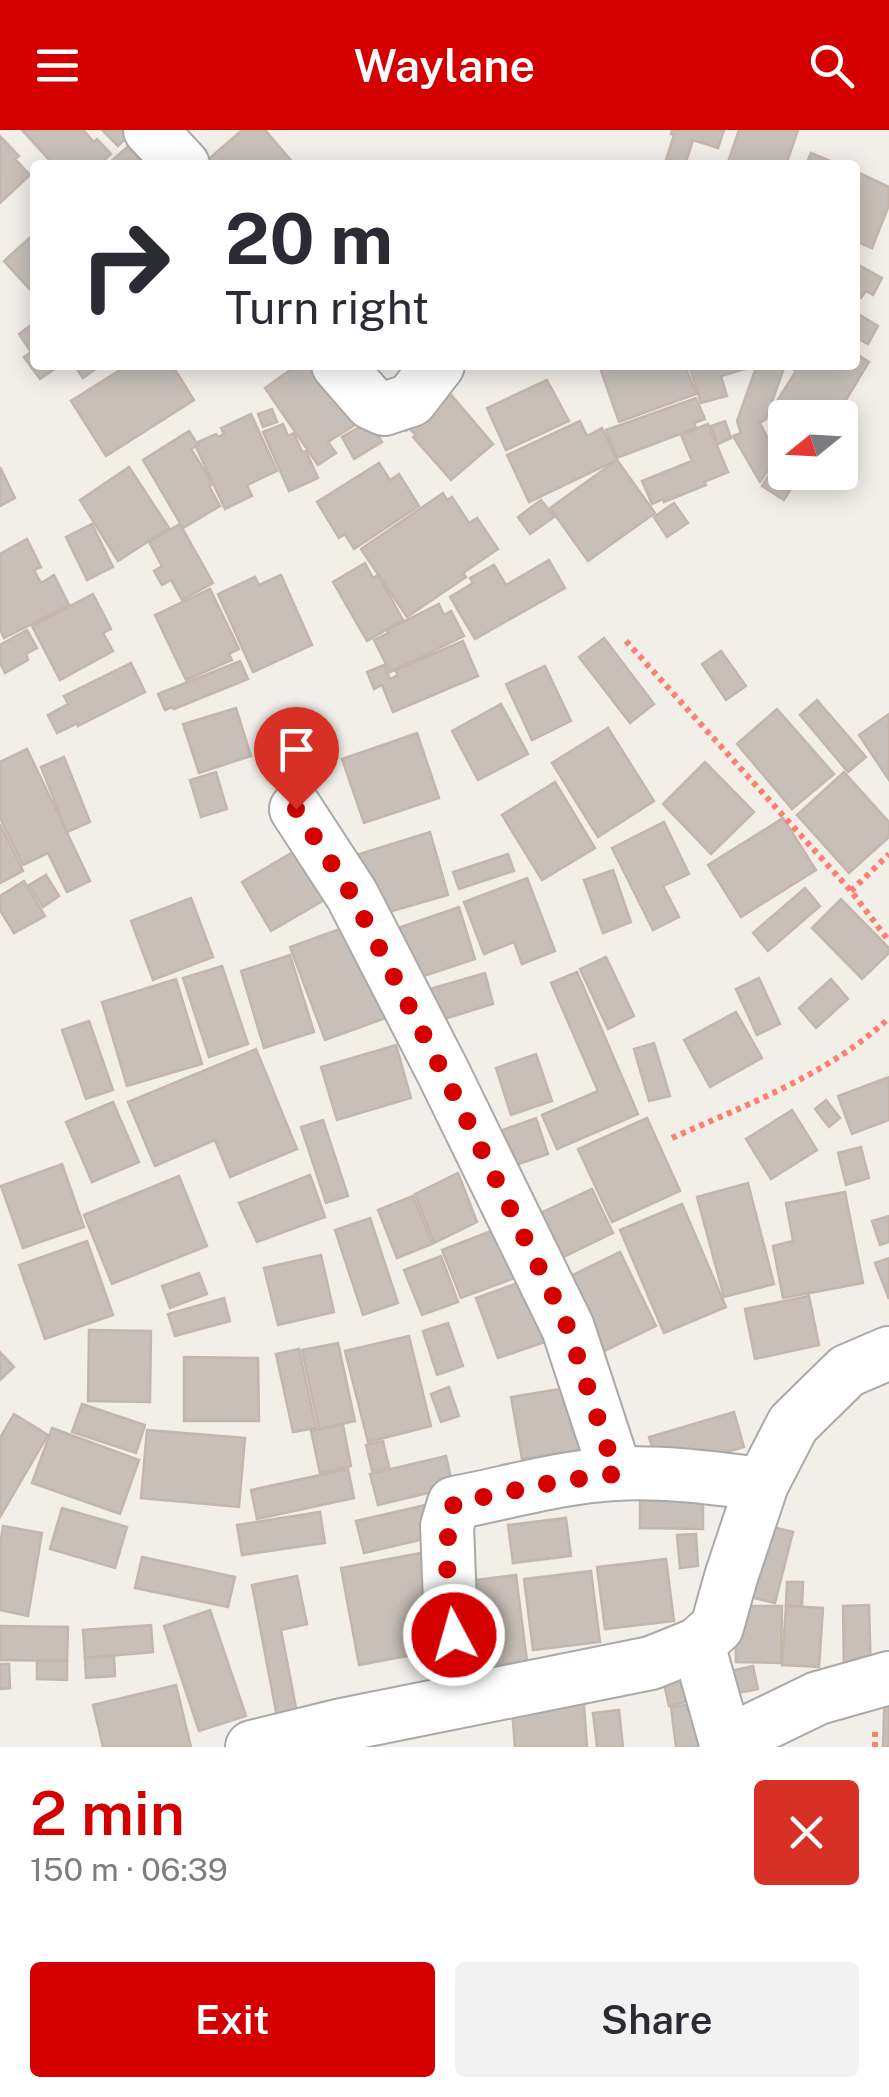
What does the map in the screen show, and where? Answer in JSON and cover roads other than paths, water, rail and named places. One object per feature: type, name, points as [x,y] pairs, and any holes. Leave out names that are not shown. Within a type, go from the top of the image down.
[{"type":"street","points":[[150,130],[178,160]]},
{"type":"street","points":[[342,370],[371,404],[384,409],[411,400],[434,370]]},
{"type":"street","points":[[296,809],[352,895],[544,1277],[568,1328],[616,1474]]},
{"type":"street","points":[[252,1747],[340,1736],[462,1699],[651,1663],[698,1644],[717,1626],[762,1484],[793,1424],[846,1370],[889,1353]]},
{"type":"street","points":[[462,1699],[450,1604],[447,1526],[454,1503],[616,1474],[693,1476],[762,1484]]},
{"type":"street","points":[[698,1644],[727,1744],[818,1698],[889,1678]]}]
